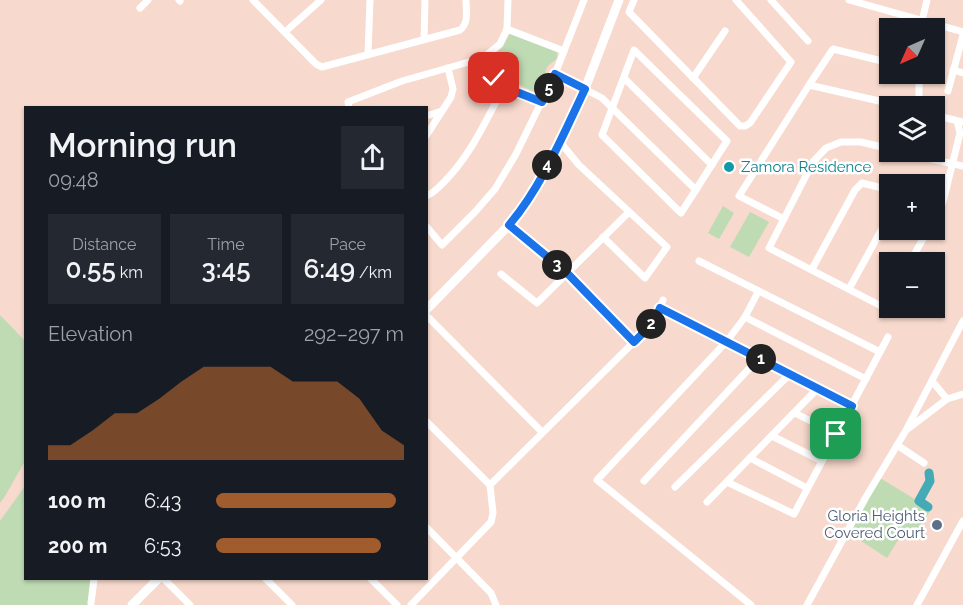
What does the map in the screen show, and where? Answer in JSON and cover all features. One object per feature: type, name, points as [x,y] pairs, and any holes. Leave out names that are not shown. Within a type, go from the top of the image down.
[{"type":"street","points":[[140,8],[148,0]]},
{"type":"street","points":[[254,0],[316,64],[322,67],[459,30],[465,26],[466,22],[466,0]]},
{"type":"street","points":[[285,32],[321,0]]},
{"type":"street","points":[[368,54],[370,0]]},
{"type":"street","points":[[424,39],[425,0]]},
{"type":"street","points":[[349,106],[348,102],[402,81],[483,58],[500,44],[507,28],[508,0]]},
{"type":"street","points":[[428,228],[442,245],[476,212],[495,189],[516,154],[542,102],[584,0]]},
{"type":"street","points":[[428,310],[509,225],[527,200],[560,142],[585,89],[619,0]]},
{"type":"street","points":[[634,0],[629,12],[740,126],[745,126],[750,123],[791,62],[736,0]]},
{"type":"street","points":[[771,0],[808,41]]},
{"type":"street","points":[[849,0],[912,18]]},
{"type":"street","points":[[923,18],[927,0]]},
{"type":"street","points":[[507,28],[564,51]]},
{"type":"street","points":[[945,28],[963,34],[948,91]]},
{"type":"street","points":[[693,78],[725,31]]},
{"type":"street","points":[[784,219],[739,196],[833,49],[879,60]]},
{"type":"street","points":[[634,50],[727,141],[681,213],[602,135],[624,78],[634,50]]},
{"type":"street","points":[[483,58],[494,78],[504,87],[542,102]]},
{"type":"street","points":[[428,133],[451,97],[453,89],[448,68]]},
{"type":"street","points":[[953,70],[963,73]]},
{"type":"street","points":[[555,74],[602,98],[696,190]]},
{"type":"street","points":[[624,78],[712,165]]},
{"type":"street","points":[[809,85],[879,101]]},
{"type":"street","points":[[428,195],[433,194],[467,156],[504,87]]},
{"type":"street","points":[[428,115],[442,111]]},
{"type":"street","points":[[945,118],[960,122],[960,133],[945,194]]},
{"type":"street","points":[[560,142],[579,165],[667,247],[645,278],[603,237]]},
{"type":"street","points":[[879,146],[861,142],[841,142],[826,148],[813,162],[770,248],[879,305]]},
{"type":"street","points":[[943,162],[963,166]]},
{"type":"street","points":[[812,269],[855,190],[862,183],[879,187]]},
{"type":"street","points":[[501,274],[537,303],[629,212]]},
{"type":"street","points":[[509,225],[568,274],[634,342]]},
{"type":"street","points":[[849,289],[879,234]]},
{"type":"street","points":[[699,261],[880,352]]},
{"type":"street","points":[[751,605],[597,480],[727,341],[745,317],[758,292]]},
{"type":"street","points":[[490,485],[655,321],[662,304],[727,341],[852,406]]},
{"type":"street","points":[[428,314],[542,432]]},
{"type":"street","points":[[745,317],[866,379]]},
{"type":"street","points":[[807,605],[897,445],[963,321]]},
{"type":"street","points":[[727,482],[794,514],[888,337]]},
{"type":"street","points":[[644,481],[759,358]]},
{"type":"street","points":[[675,487],[790,374]]},
{"type":"street","points":[[932,381],[947,399]]},
{"type":"street","points":[[706,502],[818,388]]},
{"type":"street","points":[[904,432],[947,399],[962,397]]},
{"type":"street","points":[[795,413],[836,434]]},
{"type":"street","points":[[411,605],[491,522],[493,513],[490,485],[428,423]]},
{"type":"street","points":[[772,436],[822,461]]},
{"type":"street","points":[[897,445],[924,463]]},
{"type":"street","points":[[750,458],[807,488]]},
{"type":"street","points":[[917,605],[963,521]]},
{"type":"street","points":[[428,529],[490,593],[496,605]]},
{"type":"street","points":[[91,603],[94,580]]},
{"type":"street","points":[[132,605],[157,580]]},
{"type":"street","points":[[165,580],[190,605]]},
{"type":"street","points":[[267,580],[291,605]]},
{"type":"street","points":[[372,580],[397,605]]},
{"type":"green space","points":[[511,32],[557,51],[557,58],[546,69],[545,86],[541,91],[532,91],[498,72],[494,56],[502,48]]},
{"type":"green space","points":[[723,206],[734,213],[719,239],[708,233]]},
{"type":"green space","points":[[750,212],[769,222],[749,257],[730,247]]},
{"type":"green space","points":[[0,315],[24,340],[24,463],[0,503]]},
{"type":"green space","points":[[880,478],[931,509],[914,539],[903,532],[887,558],[849,533]]},
{"type":"green space","points":[[24,487],[24,580],[90,580],[89,605],[0,605],[0,521]]},
{"type":"waterway","points":[[928,507],[919,501],[930,481],[929,473]]},
{"type":"place","name":"Zamora Residence","points":[[729,167]]},
{"type":"place","name":"Gloria Heights Covered Court","points":[[937,525]]},
{"type":"route","points":[[494,78],[504,87],[542,102],[555,74],[585,89],[560,142],[527,200],[509,225],[568,274],[634,342],[655,321],[660,308],[852,406],[836,434]]}]
